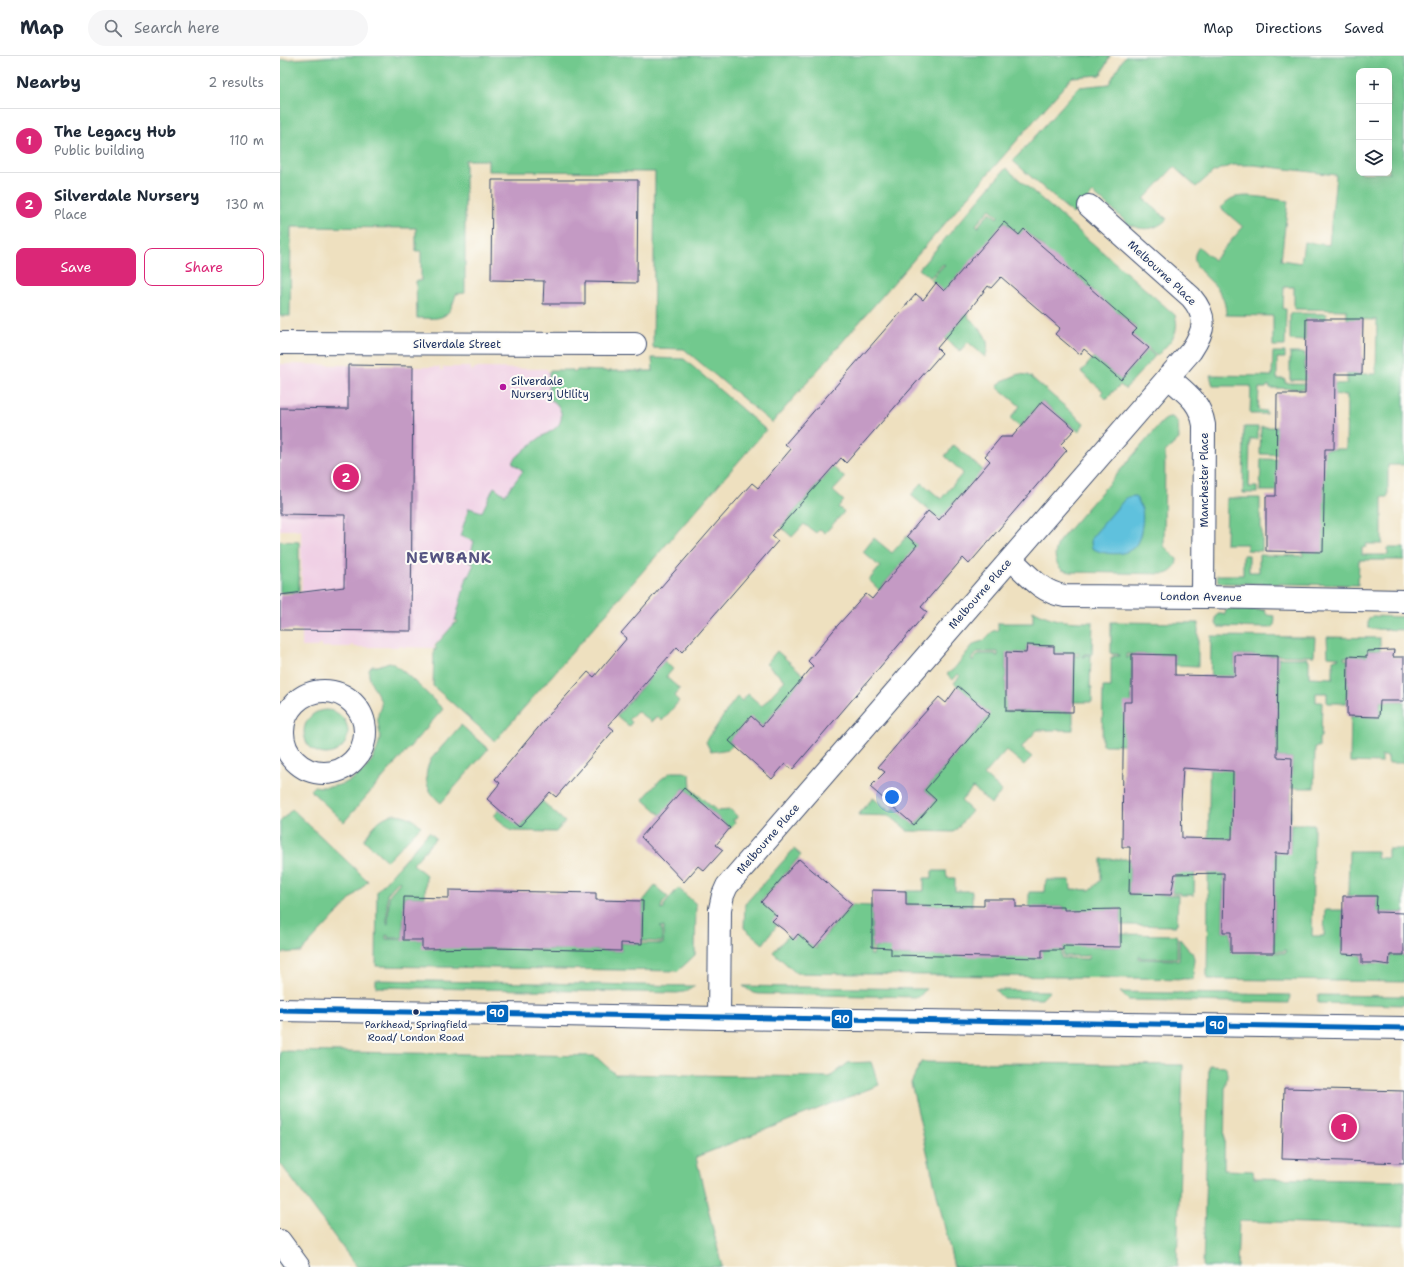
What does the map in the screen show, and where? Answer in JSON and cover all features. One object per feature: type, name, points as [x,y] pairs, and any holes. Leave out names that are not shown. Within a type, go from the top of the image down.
[{"type":"street","name":"Melbourne Place","points":[[719,1018],[720,909],[723,895],[727,886],[1191,351],[1198,341],[1202,332],[1203,322],[1202,313],[1198,305],[1191,297],[1089,206]]},
{"type":"street","name":"Silverdale Street","points":[[280,343],[635,344]]},
{"type":"street","name":"Manchester Place","points":[[1168,377],[1194,401],[1200,409],[1204,425],[1203,597]]},
{"type":"street","name":"London Avenue","points":[[1011,559],[1040,586],[1056,595],[1065,596],[1404,601]]},
{"type":"street","points":[[280,1010],[1404,1028]]},
{"type":"street","points":[[280,1240],[300,1267]]},
{"type":"shaded area","points":[[280,364],[440,367],[440,370],[443,370],[443,367],[471,367],[471,370],[473,371],[474,368],[485,368],[547,369],[548,372],[550,372],[550,370],[573,370],[576,372],[577,370],[607,372],[669,371],[671,373],[653,393],[652,392],[650,394],[651,395],[629,422],[627,421],[627,424],[604,450],[603,449],[601,451],[602,452],[580,478],[579,477],[577,479],[578,480],[556,506],[554,506],[531,535],[530,534],[528,536],[529,537],[506,564],[505,563],[503,565],[504,566],[482,592],[480,591],[480,594],[455,621],[455,623],[434,646],[434,648],[402,646],[354,647],[354,645],[351,645],[351,647],[321,647],[321,645],[318,645],[318,647],[302,647],[301,530],[280,530]]},
{"type":"green space","points":[[338,56],[1110,56],[1101,75],[1072,77],[772,423],[684,349],[653,348],[655,172],[488,171],[488,160],[465,160],[465,293],[456,294],[447,313],[438,318],[417,318],[416,281],[421,281],[421,251],[416,251],[416,228],[291,227],[290,316],[280,316],[280,60]]},
{"type":"green space","points":[[1125,56],[1404,56],[1404,465],[1388,465],[1388,497],[1382,497],[1382,544],[1366,544],[1366,547],[1362,548],[1362,555],[1388,555],[1388,548],[1404,548],[1404,560],[1359,560],[1358,585],[1218,582],[1217,575],[1243,575],[1243,555],[1249,555],[1249,572],[1259,572],[1259,555],[1303,556],[1305,491],[1260,491],[1261,459],[1315,460],[1315,449],[1346,449],[1347,395],[1316,394],[1316,389],[1270,388],[1270,386],[1267,386],[1266,388],[1259,388],[1258,410],[1266,411],[1266,414],[1250,414],[1251,386],[1213,386],[1210,375],[1272,376],[1273,352],[1285,352],[1285,358],[1277,358],[1277,379],[1285,379],[1285,383],[1347,384],[1347,374],[1376,374],[1377,320],[1347,319],[1347,310],[1294,309],[1294,287],[1284,287],[1283,309],[1286,309],[1285,346],[1273,346],[1273,316],[1226,315],[1224,301],[1219,291],[1199,269],[1194,259],[1195,253],[1199,247],[1214,260],[1243,227],[1221,208],[1232,198],[1249,196],[1288,201],[1281,260],[1301,263],[1304,242],[1329,245],[1336,175],[1254,165],[1232,165],[1213,172],[1196,187],[1174,167],[1144,199],[1167,219],[1159,225],[1145,229],[1130,225],[1093,193],[1073,214],[1013,161],[1079,87],[1109,84]]},
{"type":"green space","points":[[1006,168],[1175,315],[1175,333],[1170,342],[1157,356],[1132,334],[1137,328],[1116,311],[1112,316],[1089,296],[1094,291],[1074,273],[1069,278],[1040,253],[1044,247],[1024,230],[1019,235],[1005,222],[944,291],[931,280],[943,266],[945,266],[943,264],[930,278],[919,269]],"holes":[[[990,209],[998,216],[997,218],[990,212],[979,227],[976,225]]]},
{"type":"green space","points":[[967,313],[969,315],[968,317],[984,334],[987,345],[985,357],[968,342],[960,351],[945,338]]},
{"type":"green space","points":[[1290,313],[1326,314],[1326,319],[1306,319],[1305,341],[1290,340]]},
{"type":"green space","points":[[1147,349],[1155,356],[1125,389],[1120,385],[1113,392],[1112,391],[1106,399],[1101,394],[1103,391],[1081,372],[1094,357],[1121,380]]},
{"type":"green space","points":[[1290,353],[1305,353],[1305,373],[1326,381],[1290,380]]},
{"type":"green space","points":[[652,358],[684,359],[766,430],[495,741],[433,686],[435,646],[455,623],[458,622],[456,619],[455,621],[467,577],[474,564],[469,562],[474,541],[460,536],[469,508],[482,512],[494,487],[505,495],[523,471],[512,462],[529,446],[557,427],[560,423],[561,415],[559,407],[549,399],[550,370],[573,370],[574,372],[577,370],[607,372],[653,371]]},
{"type":"green space","points":[[1019,374],[1031,377],[1084,423],[1079,432],[1042,401],[1020,427],[1010,419],[1020,406],[997,387],[1002,381]]},
{"type":"green space","points":[[1169,417],[1172,417],[1178,422],[1179,439],[1165,452],[1164,546],[1177,559],[1174,568],[1165,574],[1071,572],[1062,570],[1057,563],[1055,556],[1059,541],[1162,422]]},
{"type":"green space","points":[[1244,427],[1258,427],[1258,439],[1250,439],[1249,487],[1257,487],[1257,493],[1243,493]]},
{"type":"green space","points":[[1261,427],[1277,427],[1297,455],[1260,454]]},
{"type":"green space","points":[[954,445],[983,470],[940,520],[911,495],[922,483],[941,499],[963,473],[945,456]]},
{"type":"green space","points":[[833,467],[845,478],[833,491],[844,501],[838,507],[844,512],[825,533],[820,529],[816,533],[804,524],[792,537],[781,527]]},
{"type":"green space","points":[[1227,498],[1260,498],[1262,551],[1247,550],[1247,544],[1226,544]]},
{"type":"green space","points":[[907,536],[950,573],[944,580],[902,563],[879,590],[869,580],[880,567],[863,552],[874,538],[892,553]]},
{"type":"green space","points":[[280,541],[299,542],[299,592],[280,593]]},
{"type":"green space","points":[[1033,610],[1055,619],[1077,622],[1093,622],[1092,654],[1084,654],[1083,657],[1085,657],[1085,655],[1091,655],[1090,687],[1092,687],[1092,702],[1073,702],[1074,655],[1079,657],[1079,653],[1054,653],[1053,646],[1027,645],[1026,653],[1006,653],[1006,711],[1073,712],[1073,730],[1037,730],[1021,748],[1032,757],[1024,765],[1006,750],[984,775],[1002,791],[991,804],[973,788],[961,801],[972,811],[954,832],[907,831],[890,816],[858,815],[873,798],[890,812],[895,808],[915,825],[936,800],[925,790],[990,714],[954,683],[960,676],[958,674],[953,680],[947,674],[954,669],[972,646],[983,641],[993,631],[998,630],[998,623],[1033,623]],"holes":[[[978,652],[998,652],[998,656],[996,656],[996,654],[979,654],[973,662],[971,660]]]},
{"type":"green space","points":[[1226,610],[1264,610],[1267,615],[1274,616],[1274,626],[1271,628],[1218,627],[1216,619],[1218,614],[1225,614]]},
{"type":"green space","points":[[1372,616],[1404,617],[1404,630],[1371,629],[1368,626],[1368,620]]},
{"type":"green space","points":[[1111,622],[1198,623],[1198,666],[1175,665],[1175,655],[1126,654],[1126,658],[1128,658],[1128,656],[1132,656],[1131,745],[1102,745],[1103,687],[1111,687],[1111,657],[1113,658],[1113,656],[1119,656],[1118,654],[1111,654]]},
{"type":"green space","points":[[1211,636],[1315,637],[1314,656],[1235,655],[1235,676],[1227,676],[1235,791],[1291,792],[1291,819],[1235,818],[1232,839],[1224,839],[1223,932],[1231,932],[1231,952],[1286,953],[1286,950],[1274,951],[1275,853],[1290,853],[1291,824],[1314,824],[1312,936],[1324,936],[1325,910],[1343,910],[1342,954],[1362,955],[1362,963],[1389,963],[1390,955],[1404,955],[1404,982],[1207,979]]},
{"type":"green space","points":[[1327,637],[1380,638],[1380,651],[1368,650],[1367,657],[1344,657],[1345,660],[1348,659],[1347,703],[1327,703],[1327,693],[1316,693],[1316,702],[1322,702],[1321,737],[1319,738],[1319,747],[1315,747],[1314,788],[1291,788],[1292,758],[1277,757],[1278,658],[1307,658],[1309,660],[1309,677],[1333,678],[1333,660],[1339,657],[1328,656]]},
{"type":"green space","points":[[777,651],[805,676],[762,726],[751,717],[729,741],[733,745],[729,749],[711,752],[706,742],[737,697],[742,701],[748,694],[762,706],[785,680],[766,664]]},
{"type":"green space","points":[[664,661],[673,669],[666,677],[680,689],[674,696],[679,701],[662,721],[657,716],[651,722],[637,711],[629,719],[632,722],[629,726],[617,716]]},
{"type":"green space","points":[[389,662],[408,675],[443,709],[344,822],[310,790],[314,786],[337,786],[347,782],[366,769],[377,749],[380,737],[378,714],[381,704],[370,678],[369,669],[372,666],[378,666]]},
{"type":"green space","points":[[1380,701],[1404,701],[1404,763],[1388,763],[1388,756],[1381,756],[1381,763],[1350,762],[1351,716],[1379,717]]},
{"type":"green space","points":[[326,710],[338,714],[344,720],[348,732],[344,744],[338,750],[326,754],[314,750],[308,744],[304,732],[308,720],[314,714]]},
{"type":"green space","points":[[461,725],[488,749],[441,803],[429,789],[426,778],[428,766],[431,759]]},
{"type":"green space","points":[[671,772],[684,772],[690,774],[691,789],[717,811],[731,810],[737,816],[737,818],[733,820],[735,823],[730,828],[684,788],[661,815],[643,799],[660,780]]},
{"type":"green space","points":[[542,801],[565,822],[556,832],[512,831],[494,816],[499,810],[520,827]]},
{"type":"green space","points":[[292,809],[368,881],[301,952],[280,953],[280,822]]},
{"type":"green space","points":[[394,814],[409,817],[421,826],[387,861],[364,840],[380,820]]},
{"type":"green space","points":[[429,832],[436,838],[413,864],[426,875],[425,897],[404,897],[403,938],[388,938],[388,935],[386,935],[386,939],[479,941],[480,948],[507,949],[507,941],[537,942],[537,949],[564,950],[564,942],[594,950],[621,951],[621,943],[663,944],[664,927],[660,927],[662,929],[662,942],[642,941],[643,901],[655,886],[668,897],[662,904],[661,910],[664,909],[664,905],[678,888],[696,904],[695,955],[678,971],[376,966],[377,891]],"holes":[[[399,880],[400,882],[389,895],[387,924],[387,894]]]},
{"type":"green space","points":[[794,849],[801,855],[761,902],[777,916],[778,924],[763,944],[744,928],[745,904]]},
{"type":"green space","points":[[1388,849],[1404,849],[1404,913],[1376,912],[1377,896],[1348,896],[1349,851],[1377,851],[1377,858],[1388,858]]},
{"type":"green space","points":[[1101,859],[1130,859],[1129,894],[1178,895],[1177,924],[1176,926],[1121,925],[1121,909],[1091,910],[1091,947],[1121,947],[1121,934],[1176,935],[1177,958],[1141,958],[1139,956],[1139,959],[1179,960],[1179,938],[1192,952],[1194,958],[1193,979],[796,973],[773,952],[789,935],[794,939],[798,934],[816,949],[816,946],[852,905],[872,906],[872,947],[870,955],[873,955],[874,947],[891,947],[892,955],[919,956],[1061,950],[1061,958],[1089,959],[1089,955],[1063,956],[1064,907],[1029,907],[1029,892],[1045,892],[1046,880],[1070,880],[1071,889],[1090,890],[1101,880]]},
{"type":"green space","points":[[1195,860],[1194,895],[1180,895],[1180,893],[1172,893],[1172,874]]},
{"type":"green space","points":[[932,871],[946,871],[947,878],[955,878],[955,891],[972,891],[972,906],[906,905],[906,891],[924,891],[924,878],[932,878]]},
{"type":"green space","points":[[376,980],[695,986],[684,992],[677,993],[376,987]]},
{"type":"green space","points":[[743,986],[926,989],[919,997],[759,994],[753,993]]},
{"type":"green space","points":[[995,990],[1050,991],[1042,999],[1003,998]]},
{"type":"green space","points":[[1120,992],[1290,995],[1289,1003],[1128,1000]]},
{"type":"green space","points":[[1318,995],[1404,996],[1404,1005],[1318,1003]]},
{"type":"green space","points":[[280,1051],[595,1056],[615,1074],[830,1077],[848,1063],[871,1062],[879,1085],[696,1157],[722,1267],[357,1267],[280,1163]]},
{"type":"green space","points":[[921,1062],[1183,1065],[1177,1267],[954,1267],[911,1083]]},
{"type":"green space","points":[[1209,1065],[1225,1066],[1227,1072],[1225,1089],[1224,1170],[1253,1171],[1254,1178],[1404,1181],[1404,1226],[1239,1221],[1237,1267],[1203,1267]]},
{"type":"water","points":[[1135,496],[1142,508],[1143,518],[1142,529],[1135,546],[1126,552],[1114,554],[1102,552],[1092,548],[1092,537],[1125,499]]},
{"type":"building","points":[[492,180],[638,180],[637,283],[585,282],[585,304],[543,304],[544,281],[491,280]]},
{"type":"building","points":[[1004,222],[1019,235],[1024,229],[1137,329],[1132,334],[1149,348],[1121,380],[1084,349],[1080,355],[1055,334],[1060,328],[1001,277],[991,288],[988,286],[937,348],[942,353],[846,463],[841,458],[772,536],[778,541],[682,652],[677,647],[608,725],[614,730],[556,797],[550,792],[519,827],[487,799],[500,783],[495,779],[548,716],[588,672],[594,677],[627,638],[621,633],[752,483],[758,488],[791,449],[785,444],[916,294],[923,300],[936,283],[944,291]]},
{"type":"building","points":[[1306,319],[1363,319],[1362,374],[1335,374],[1334,449],[1325,449],[1323,552],[1266,551],[1266,496],[1276,496],[1277,394],[1305,394]]},
{"type":"building","points":[[348,365],[413,366],[411,631],[280,630],[280,595],[344,587],[345,515],[280,514],[280,408],[348,409]]},
{"type":"building","points":[[1042,401],[1075,429],[1061,444],[1067,450],[969,564],[963,558],[921,607],[927,612],[792,770],[785,764],[772,779],[729,741],[751,716],[762,726],[813,666],[808,661],[838,625],[866,594],[872,599],[917,545],[907,536],[928,511],[939,520],[990,461],[985,456],[1001,437],[1012,437]]},
{"type":"building","points":[[1027,645],[1054,646],[1054,653],[1074,653],[1073,712],[1006,711],[1006,652],[1026,653]]},
{"type":"building","points":[[1394,650],[1393,657],[1404,657],[1404,701],[1380,701],[1379,717],[1347,716],[1348,656],[1367,657],[1367,651]]},
{"type":"building","points":[[1132,654],[1175,655],[1175,675],[1227,676],[1235,676],[1235,655],[1278,656],[1277,757],[1292,758],[1290,854],[1275,853],[1274,953],[1231,953],[1231,932],[1223,932],[1224,873],[1175,874],[1171,895],[1129,894],[1130,847],[1122,847],[1123,757],[1124,702],[1132,702]],"holes":[[[1183,768],[1233,771],[1232,839],[1182,838],[1181,803]]]},
{"type":"building","points":[[958,686],[990,714],[925,790],[936,800],[914,825],[870,787],[885,772],[878,767],[919,719],[939,697],[946,703]]},
{"type":"building","points":[[684,788],[730,828],[716,845],[723,850],[704,871],[698,866],[684,882],[641,837]]},
{"type":"building","points":[[799,859],[852,904],[814,948],[798,934],[793,940],[784,930],[772,921],[777,916],[761,902]]},
{"type":"building","points":[[449,890],[596,893],[596,900],[643,901],[642,944],[621,943],[621,951],[493,948],[422,949],[422,940],[403,940],[404,897],[449,898]]},
{"type":"building","points":[[872,890],[906,891],[906,905],[984,906],[984,899],[1016,899],[1016,907],[1064,907],[1064,910],[1121,909],[1121,947],[1063,946],[1063,950],[1042,950],[1042,958],[891,955],[891,948],[872,947]]},
{"type":"building","points":[[1343,896],[1377,896],[1376,912],[1404,913],[1404,955],[1390,955],[1389,965],[1362,963],[1362,955],[1342,954]]},
{"type":"building","points":[[1284,1088],[1404,1091],[1404,1163],[1282,1159]]},
{"type":"transit line","name":"90","points":[[280,1010],[1404,1028]]},
{"type":"place","name":"Silverdale Nursery Utility","points":[[503,387]]},
{"type":"place","name":"Silverdale Nursery","points":[[346,477]]},
{"type":"place","name":"Parkhead, Springfield Road/ London Road","points":[[416,1012]]},
{"type":"place","name":"The Legacy Hub","points":[[1344,1127]]},
{"type":"district","name":"NEWBANK","points":[[449,558]]}]
